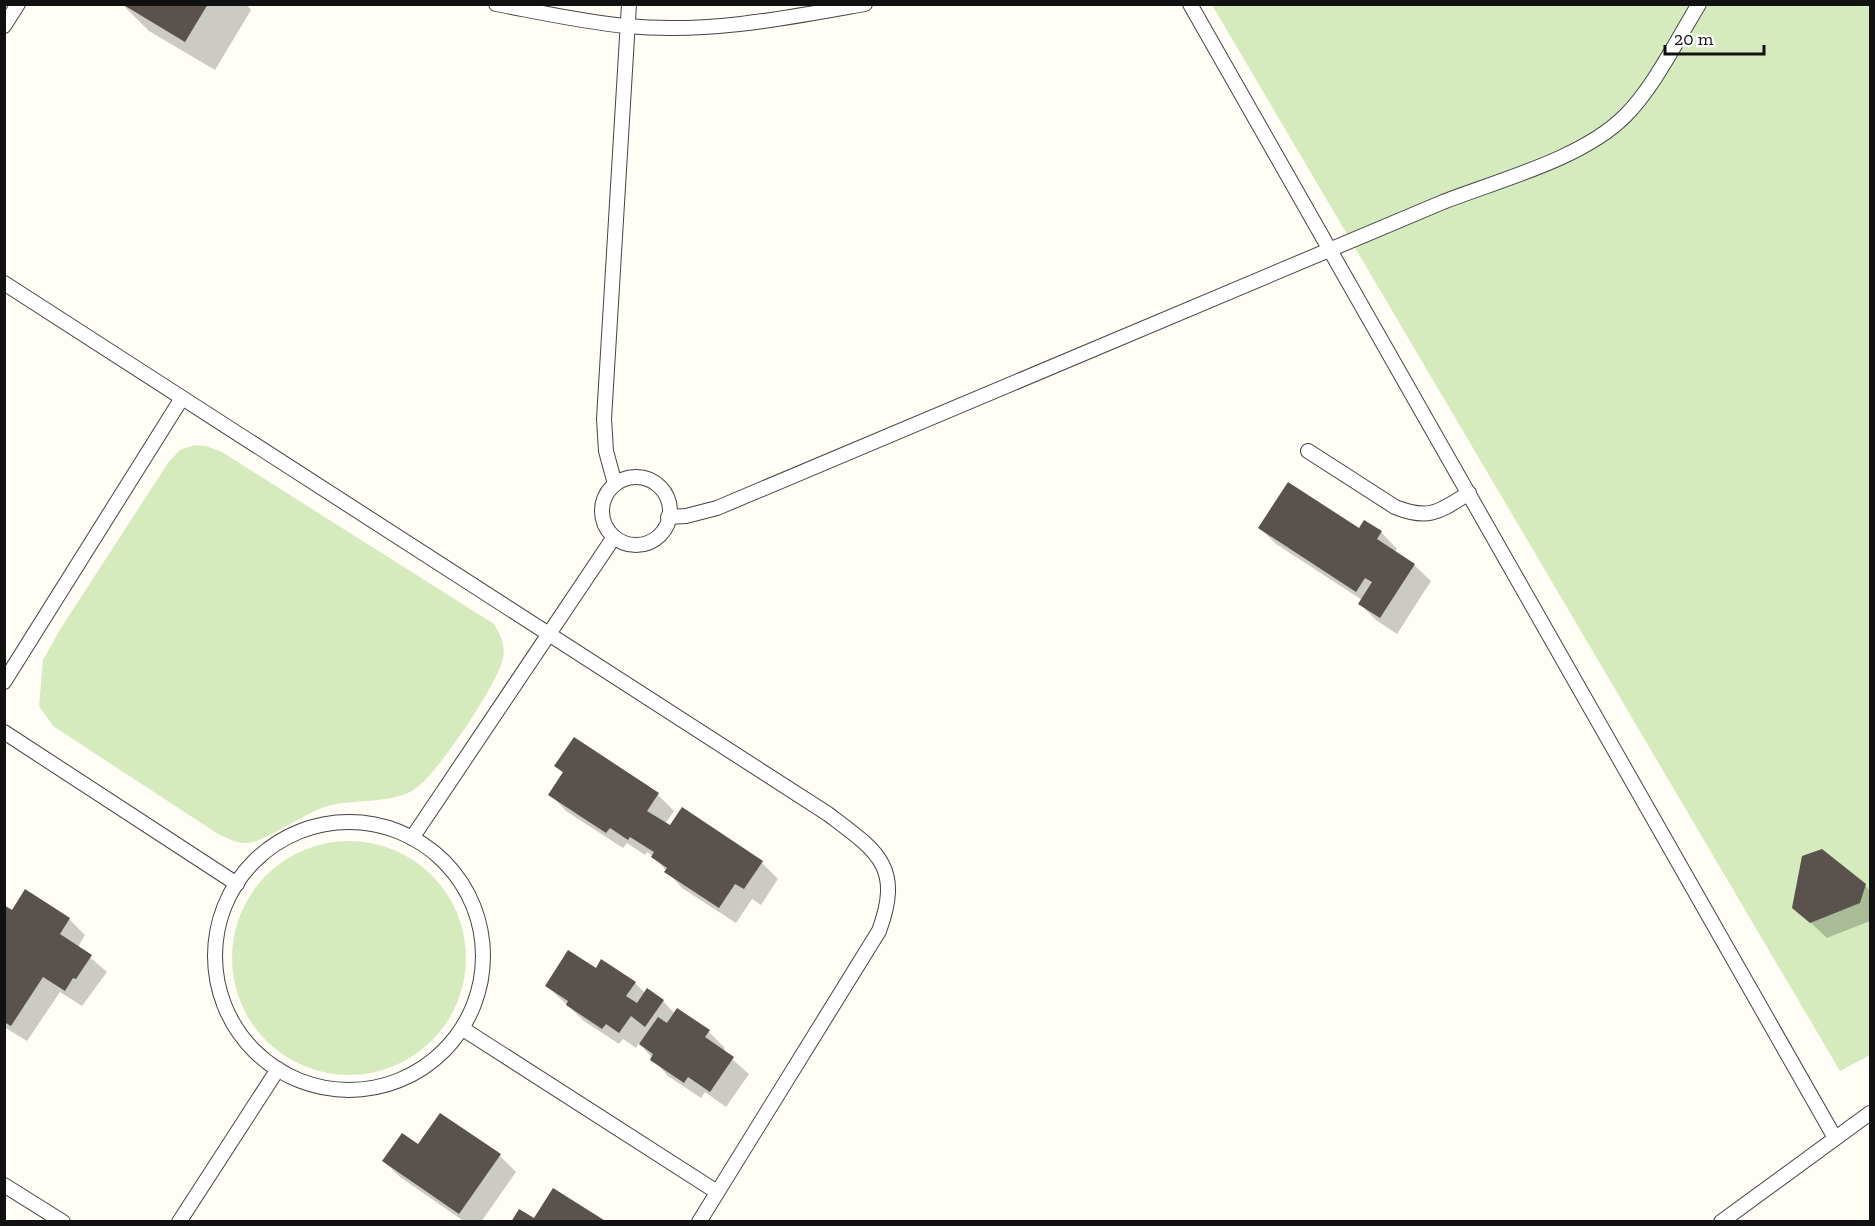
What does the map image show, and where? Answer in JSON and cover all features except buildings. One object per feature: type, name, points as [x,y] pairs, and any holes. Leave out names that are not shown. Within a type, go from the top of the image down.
[{"type":"lane","points":[[4,26],[18,4]]},
{"type":"lane","points":[[496,4],[628,27],[700,28],[761,22],[865,4]]},
{"type":"lane","points":[[615,484],[606,452],[604,419],[629,4]]},
{"type":"lane","points":[[1190,4],[1835,1138]]},
{"type":"lane","points":[[668,517],[686,516],[717,507],[1330,249],[1556,158],[1606,134],[1627,115],[1645,91],[1699,4]]},
{"type":"lane","points":[[4,283],[548,633],[856,835],[880,859],[889,884],[888,906],[879,931],[699,1221]]},
{"type":"lane","points":[[4,682],[182,398]]},
{"type":"lane","points":[[1308,451],[1395,507],[1410,513],[1426,516],[1436,513],[1469,493]]},
{"type":"lane","points":[[635,478],[656,484],[668,501],[668,517],[663,532],[644,544],[632,545],[614,537],[605,526],[602,515],[607,493],[615,484],[635,478]]},
{"type":"lane","points":[[412,838],[614,537]]},
{"type":"lane","points":[[4,732],[237,884]]},
{"type":"lane","points":[[327,823],[371,823],[412,838],[448,866],[474,903],[484,947],[480,993],[463,1029],[429,1066],[388,1086],[343,1091],[298,1081],[278,1069],[261,1058],[233,1025],[217,984],[215,941],[226,899],[237,884],[251,863],[286,837],[327,823]]},
{"type":"lane","points":[[463,1029],[717,1192]]},
{"type":"lane","points":[[179,1221],[278,1069]]},
{"type":"lane","points":[[1721,1221],[1870,1113]]},
{"type":"lane","points":[[4,1185],[63,1221]]},
{"type":"green space","points":[[1212,5],[1870,5],[1870,1055],[1840,1071]]},
{"type":"green space","points":[[195,445],[222,452],[494,624],[504,649],[499,670],[491,687],[451,748],[425,781],[415,789],[394,798],[322,808],[264,838],[240,843],[218,834],[53,726],[39,706],[43,660],[59,631],[168,463],[180,450]]},
{"type":"green space","points":[[349,841],[372,843],[394,850],[414,861],[432,875],[446,893],[457,913],[464,935],[466,958],[464,981],[457,1003],[446,1023],[432,1041],[414,1055],[394,1066],[372,1073],[349,1075],[326,1073],[304,1066],[284,1055],[266,1041],[252,1023],[241,1003],[234,981],[232,958],[234,935],[241,913],[252,893],[266,875],[284,861],[304,850],[326,843]]}]
